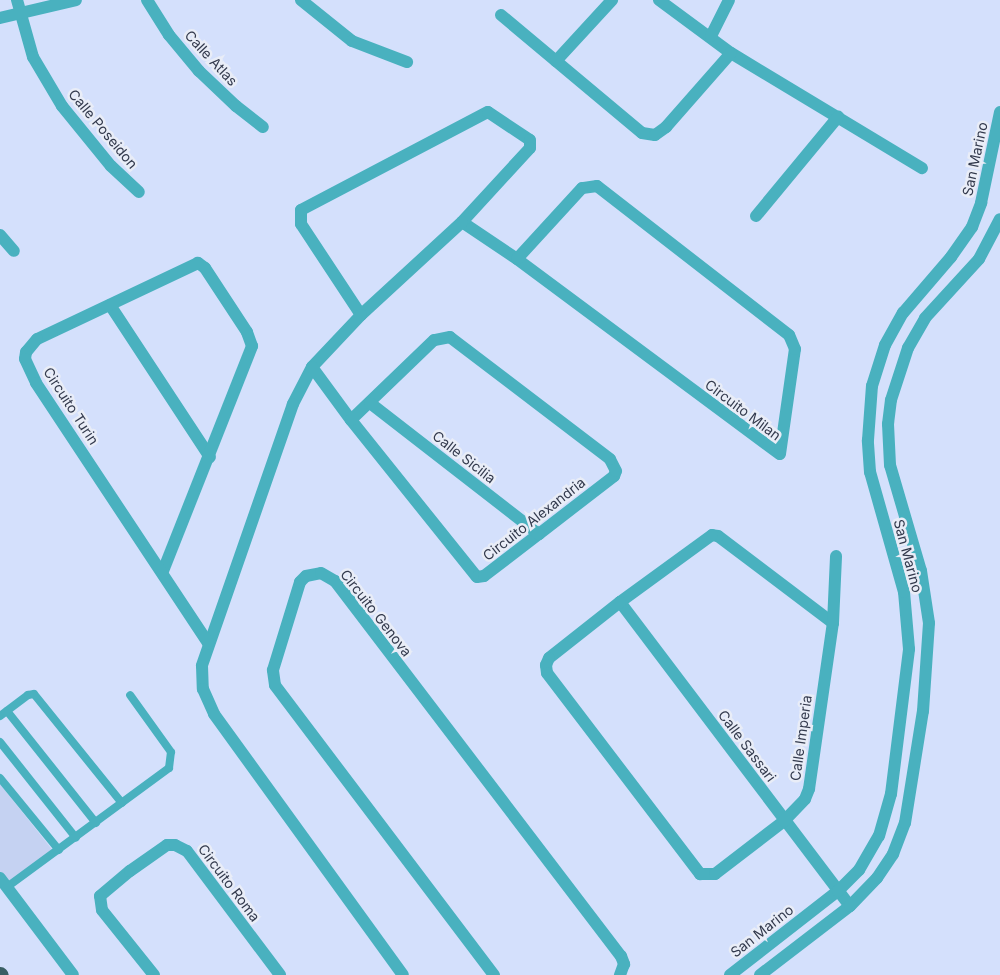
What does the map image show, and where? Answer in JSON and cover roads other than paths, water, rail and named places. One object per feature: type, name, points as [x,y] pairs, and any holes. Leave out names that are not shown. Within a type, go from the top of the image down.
[{"type":"street","name":"Calle Poseidon","points":[[17,0],[33,57],[62,106],[111,166],[138,192]]},
{"type":"street","points":[[0,18],[21,15],[76,0]]},
{"type":"street","name":"Calle Atlas","points":[[147,0],[169,36],[199,71],[236,106],[263,127]]},
{"type":"street","points":[[301,0],[352,41],[407,62]]},
{"type":"street","points":[[556,61],[612,0]]},
{"type":"street","points":[[659,0],[711,36],[731,53],[922,168]]},
{"type":"street","points":[[711,36],[729,0]]},
{"type":"street","points":[[501,15],[642,133],[655,135],[666,128],[731,53]]},
{"type":"street","name":"San Marino","points":[[730,975],[838,891],[871,853],[891,794],[909,649],[904,592],[870,472],[868,440],[872,386],[886,345],[903,313],[952,258],[972,227],[981,203],[1000,112]]},
{"type":"street","points":[[362,315],[301,224],[299,214],[304,208],[483,114],[494,113],[531,144],[462,222],[362,315],[312,367],[293,404],[208,643],[202,666],[203,689],[214,714],[403,975]]},
{"type":"street","points":[[756,216],[838,117]]},
{"type":"street","name":"Circuito Milan","points":[[462,222],[517,259],[780,454],[795,349],[789,335],[597,186],[582,188],[517,259]]},
{"type":"street","name":"San Marino","points":[[760,975],[850,906],[877,878],[893,854],[911,799],[924,711],[929,623],[921,571],[890,465],[888,424],[891,400],[908,348],[925,318],[979,259],[1000,219]]},
{"type":"street","points":[[0,235],[14,251]]},
{"type":"street","name":"Circuito Turin","points":[[208,643],[163,571],[36,383],[26,359],[26,352],[37,339],[198,264],[205,268],[252,342],[210,457]]},
{"type":"street","points":[[110,305],[210,457],[163,571]]},
{"type":"street","name":"Circuito Alexandria","points":[[312,367],[351,420],[477,577],[484,576],[614,476],[614,465],[450,337],[442,336],[434,340],[370,403]]},
{"type":"street","points":[[351,420],[370,403]]},
{"type":"street","name":"Calle Sicilia","points":[[370,403],[539,534]]},
{"type":"street","points":[[620,602],[712,535],[718,536],[833,623]]},
{"type":"street","name":"Calle Imperia","points":[[620,602],[549,658],[547,673],[700,874],[707,876],[715,874],[784,821],[805,799],[809,789],[833,623],[836,556]]},
{"type":"street","name":"Circuito Genova","points":[[494,975],[275,685],[273,670],[300,582],[306,576],[321,573],[335,580],[621,956],[624,964],[620,975]]},
{"type":"street","name":"Calle Sassari","points":[[620,602],[850,906]]},
{"type":"street","points":[[891,794],[911,799]]},
{"type":"street","name":"Circuito Roma","points":[[154,975],[102,910],[100,896],[130,871],[167,846],[175,845],[187,851],[280,975]]},
{"type":"street","points":[[4,882],[73,975]]},
{"type":"lane","points":[[96,823],[3,713],[34,694],[122,804]]},
{"type":"lane","points":[[4,882],[60,850],[169,768],[171,752],[130,695]]},
{"type":"lane","points":[[0,742],[76,838]]},
{"type":"lane","points":[[0,778],[60,850]]}]
